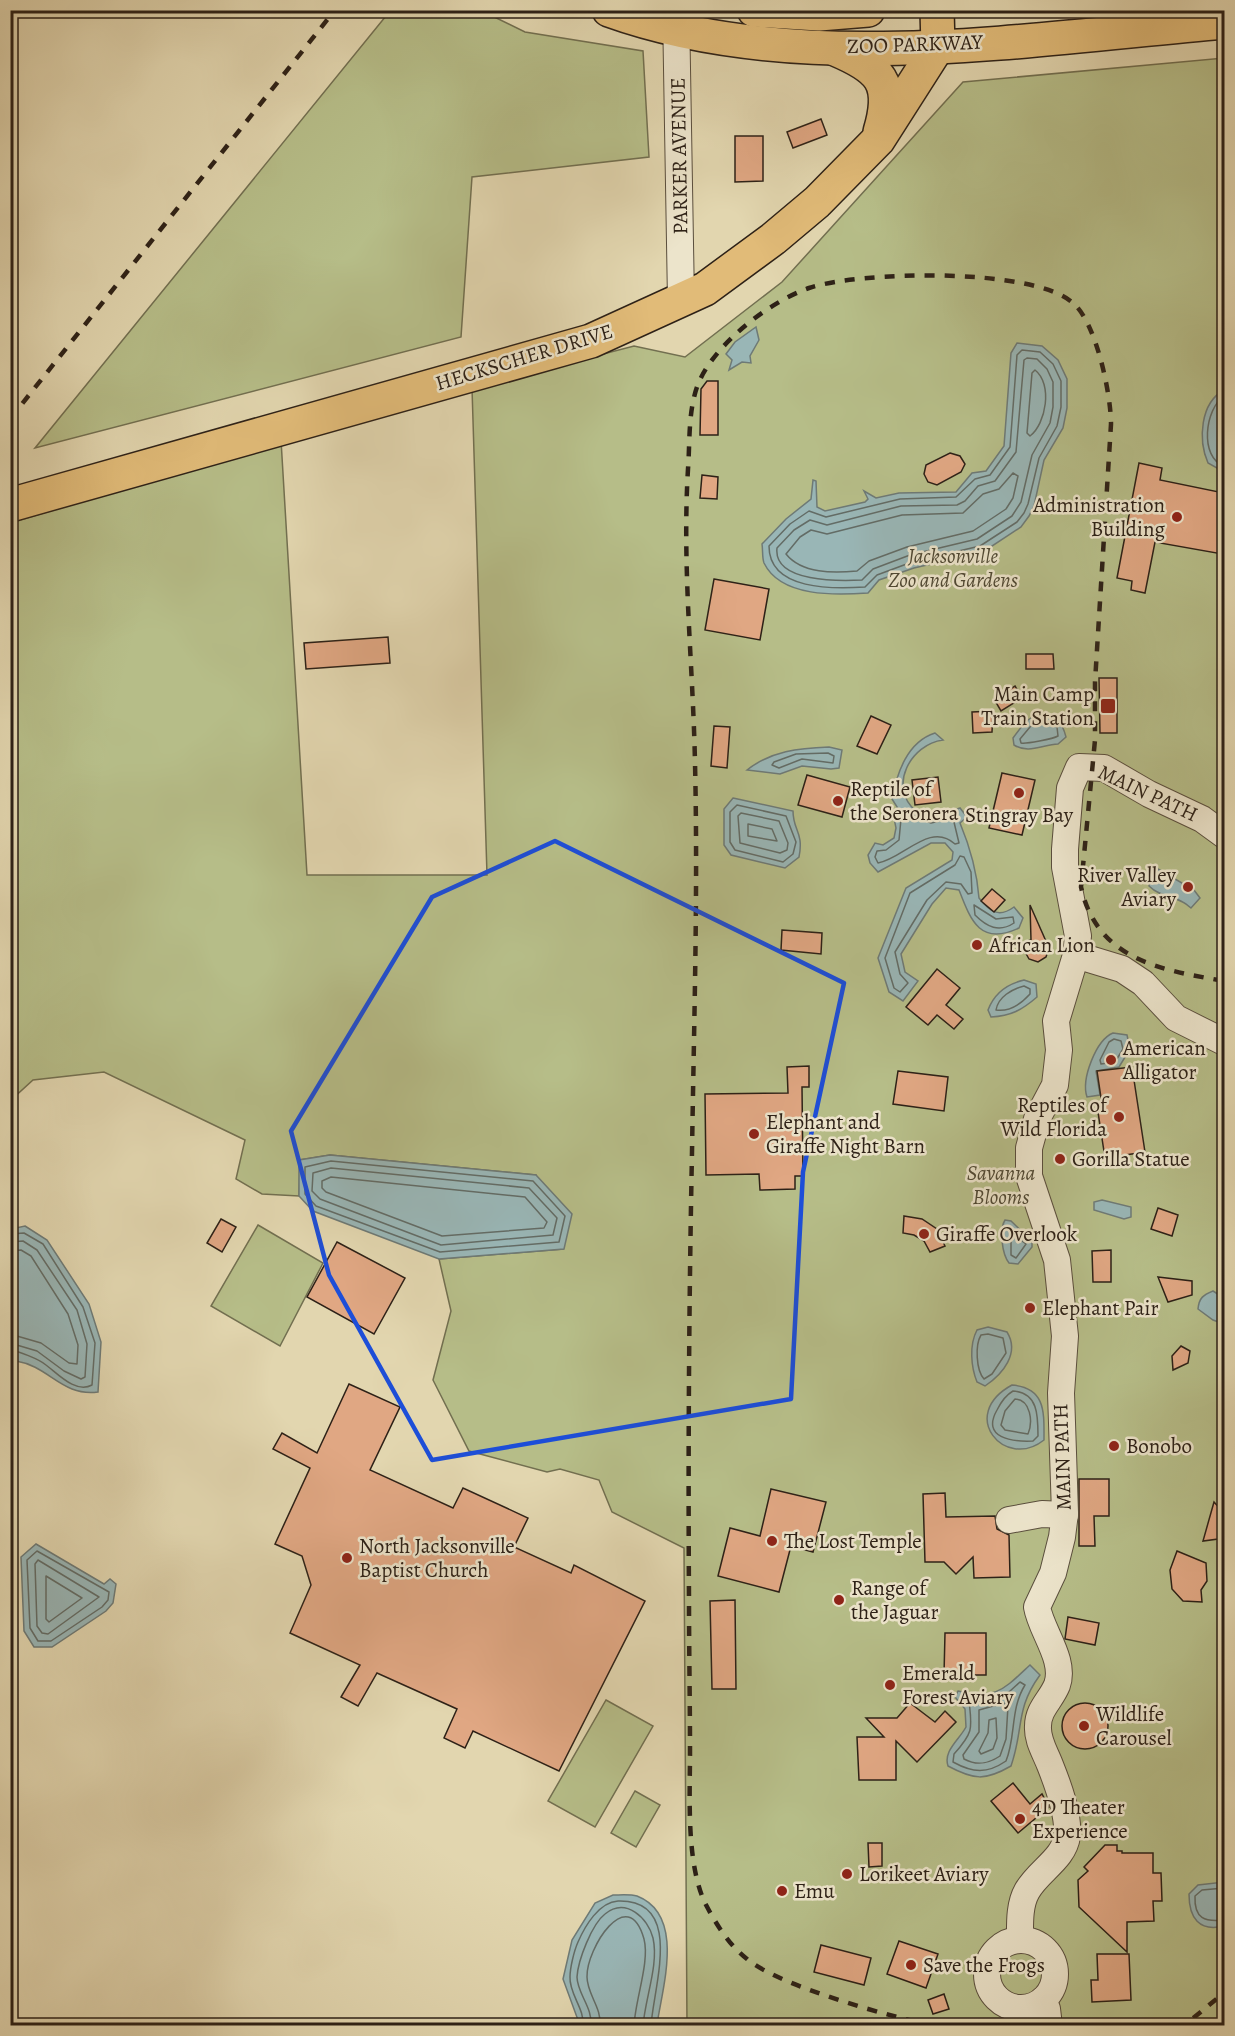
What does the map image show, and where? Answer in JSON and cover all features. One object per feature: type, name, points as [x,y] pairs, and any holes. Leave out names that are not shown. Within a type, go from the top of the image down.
[{"type":"main road","name":"ZOO PARKWAY","points":[[609,10],[676,20],[738,41],[831,47],[938,46],[1224,22]]},
{"type":"main road","name":"ZOO PARKWAY","points":[[754,10],[819,14],[868,10]]},
{"type":"main road","points":[[937,10],[938,46]]},
{"type":"main road","name":"HECKSCHER DRIVE","points":[[10,505],[591,341],[681,301],[705,289],[773,239],[817,202],[878,140],[938,46]]},
{"type":"main road","points":[[831,47],[865,62],[880,76],[885,114],[878,140]]},
{"type":"street","name":"PARKER AVENUE","points":[[676,20],[681,301]]},
{"type":"street","name":"MAIN PATH","points":[[1020,1940],[1021,1911],[1026,1893],[1035,1878],[1059,1856],[1066,1836],[1059,1792],[1040,1743],[1038,1725],[1042,1708],[1057,1685],[1059,1670],[1036,1607],[1053,1573],[1065,1515],[1062,1366],[1065,1336],[1057,1260],[1029,1176],[1029,1148],[1037,1119],[1055,1085],[1059,1050],[1056,1021],[1076,955],[1078,936],[1065,867],[1070,788],[1079,767],[1104,768],[1149,794],[1202,819],[1224,835]]},
{"type":"street","points":[[1076,955],[1122,969],[1143,983],[1176,1018],[1224,1042]]},
{"type":"street","points":[[1009,1520],[1042,1514],[1065,1515]]},
{"type":"street","points":[[1020,1940],[1040,1946],[1053,1962],[1054,1983],[1043,2000],[1034,2006],[1010,2006],[1000,2000],[988,1981],[987,1969],[998,1949],[1020,1940]]},
{"type":"street","points":[[1043,2000],[1047,2009],[1048,2025]]},
{"type":"highlighted area","points":[[555,841],[844,983],[803,1172],[791,1399],[432,1460],[329,1275],[291,1131],[432,897]]},
{"type":"green space","points":[[390,11],[482,11],[525,32],[643,51],[649,157],[472,177],[461,337],[35,448]]},
{"type":"green space","name":"Jacksonville Zoo and Gardens","points":[[1224,58],[1224,2025],[687,2025],[684,1548],[612,1512],[599,1480],[560,1469],[547,1472],[469,1451],[433,1380],[451,1311],[439,1259],[563,1249],[536,1175],[330,1155],[300,1160],[299,1196],[262,1194],[236,1179],[245,1140],[104,1072],[33,1080],[11,1100],[11,523],[281,440],[307,875],[487,875],[472,388],[634,346],[685,357],[782,282],[963,82]]},
{"type":"green space","points":[[258,1225],[323,1263],[280,1346],[211,1306]]},
{"type":"green space","points":[[606,1700],[653,1726],[595,1827],[548,1801]]},
{"type":"green space","points":[[635,1791],[660,1805],[636,1847],[611,1833]]},
{"type":"water","points":[[756,327],[759,340],[750,356],[751,363],[742,362],[729,370],[732,360],[726,354],[735,342]]},
{"type":"water","points":[[1017,343],[1042,346],[1058,360],[1067,379],[1067,408],[1063,428],[1044,460],[1034,506],[1021,527],[983,552],[914,568],[879,580],[868,593],[811,592],[783,583],[772,574],[764,563],[762,544],[786,519],[811,499],[813,480],[816,481],[817,507],[825,511],[865,502],[868,499],[864,491],[876,498],[899,493],[956,492],[972,473],[986,471],[1004,446],[1011,353]]},
{"type":"water","points":[[1224,390],[1224,472],[1208,463],[1202,433],[1210,404]]},
{"type":"water","points":[[1040,712],[1058,720],[1066,737],[1058,744],[1035,748],[1025,749],[1014,745],[1013,738],[1025,722]]},
{"type":"water","points":[[935,733],[943,740],[921,749],[907,768],[903,779],[903,790],[908,801],[916,811],[929,817],[960,808],[967,817],[960,823],[977,879],[979,898],[995,912],[1004,912],[1014,907],[1023,918],[1019,928],[1006,933],[986,932],[973,920],[959,890],[946,888],[932,904],[901,954],[905,972],[918,981],[903,1001],[889,992],[878,958],[906,888],[952,860],[953,852],[945,843],[931,843],[878,872],[870,863],[868,855],[875,843],[883,845],[894,838],[896,828],[894,818],[899,810],[892,799],[900,769],[917,743]]},
{"type":"water","points":[[829,747],[842,750],[839,768],[802,766],[780,774],[747,770],[766,759],[786,752]]},
{"type":"water","points":[[733,798],[793,811],[800,842],[799,857],[785,868],[731,855],[724,845],[724,809]]},
{"type":"water","points":[[1158,869],[1182,883],[1184,891],[1194,890],[1200,898],[1191,908],[1149,886],[1152,872]]},
{"type":"water","points":[[1024,980],[1036,984],[1037,997],[1016,1011],[991,1017],[988,1010],[998,995],[1012,984]]},
{"type":"water","points":[[1113,1033],[1127,1035],[1130,1049],[1119,1067],[1096,1071],[1100,1095],[1087,1097],[1086,1080],[1091,1061],[1101,1043]]},
{"type":"water","points":[[330,1155],[536,1175],[572,1214],[564,1249],[439,1259],[313,1211],[299,1196],[299,1160]]},
{"type":"water","points":[[1102,1200],[1131,1207],[1131,1217],[1124,1219],[1094,1210],[1094,1202]]},
{"type":"water","points":[[1005,1220],[1011,1221],[1032,1241],[1032,1247],[1018,1264],[1009,1263],[1005,1254],[1002,1236]]},
{"type":"water","points":[[25,1226],[47,1240],[89,1304],[101,1342],[98,1392],[85,1392],[65,1386],[38,1369],[16,1361],[11,1352],[11,1229]]},
{"type":"water","points":[[1213,1291],[1224,1298],[1224,1324],[1213,1320],[1198,1309],[1202,1297]]},
{"type":"water","points":[[988,1327],[1007,1332],[1012,1348],[1008,1362],[985,1386],[977,1382],[973,1370],[972,1349],[977,1330]]},
{"type":"water","points":[[1012,1385],[1031,1391],[1041,1403],[1044,1440],[1029,1448],[1015,1449],[1002,1444],[993,1435],[988,1424],[988,1411],[996,1397]]},
{"type":"water","points":[[36,1544],[104,1584],[110,1579],[116,1584],[113,1603],[106,1611],[52,1647],[34,1647],[24,1631],[21,1557]]},
{"type":"water","points":[[1030,1665],[1040,1675],[1023,1709],[1011,1766],[994,1774],[980,1777],[965,1774],[948,1766],[950,1750],[966,1727],[965,1709],[955,1697],[958,1691],[981,1694],[998,1691]]},
{"type":"water","points":[[1224,1882],[1224,1926],[1202,1925],[1193,1916],[1189,1894],[1198,1885]]},
{"type":"water","points":[[613,1895],[637,1896],[652,1905],[662,1919],[667,1954],[657,2025],[577,2025],[578,2020],[563,1979],[572,1940],[595,1903]]},
{"type":"building","points":[[821,119],[827,135],[793,148],[787,132]]},
{"type":"building","points":[[735,136],[763,136],[763,181],[735,182]]},
{"type":"building","points":[[707,381],[718,381],[718,435],[700,435],[701,389]]},
{"type":"building","points":[[950,453],[960,456],[965,464],[961,472],[937,485],[928,482],[924,474],[926,465]]},
{"type":"building","name":"Administration Building","points":[[1139,463],[1162,468],[1160,480],[1224,493],[1222,554],[1155,542],[1145,593],[1131,590],[1132,581],[1117,578]]},
{"type":"building","points":[[702,475],[718,477],[717,499],[700,498]]},
{"type":"building","points":[[714,579],[769,589],[760,640],[705,630]]},
{"type":"building","points":[[388,637],[390,663],[306,669],[304,643]]},
{"type":"building","points":[[1026,654],[1053,654],[1054,669],[1026,669]]},
{"type":"building","name":"Main Camp Train Station","points":[[1099,678],[1117,678],[1117,733],[1100,733]]},
{"type":"building","points":[[1015,686],[1022,698],[1001,711],[994,699]]},
{"type":"building","points":[[993,711],[992,732],[973,733],[972,712]]},
{"type":"building","points":[[871,716],[891,725],[877,754],[857,746]]},
{"type":"building","points":[[714,726],[730,727],[727,768],[711,766]]},
{"type":"building","points":[[1002,773],[1035,780],[1022,835],[989,828]]},
{"type":"building","points":[[807,775],[850,787],[842,817],[798,805]]},
{"type":"building","points":[[938,777],[941,802],[915,805],[912,780]]},
{"type":"building","points":[[992,889],[1005,900],[994,912],[981,901]]},
{"type":"building","points":[[1030,905],[1049,948],[1046,957],[1038,962],[1029,959],[1024,950],[1027,941],[1031,940]]},
{"type":"building","points":[[782,930],[822,933],[821,954],[781,950]]},
{"type":"building","points":[[937,969],[960,988],[946,1005],[963,1019],[954,1029],[937,1015],[928,1025],[906,1007]]},
{"type":"building","name":"Elephant and Giraffe Night Barn","points":[[809,1066],[809,1087],[802,1087],[803,1176],[795,1176],[795,1189],[760,1190],[759,1174],[706,1175],[705,1094],[788,1093],[787,1067]]},
{"type":"building","name":"Reptiles of Wild Florida","points":[[1132,1067],[1145,1152],[1105,1158],[1098,1112],[1103,1111],[1097,1071]]},
{"type":"building","points":[[898,1071],[948,1077],[944,1111],[893,1104]]},
{"type":"building","points":[[1158,1208],[1178,1215],[1172,1236],[1151,1229]]},
{"type":"building","name":"Giraffe Overlook","points":[[904,1216],[922,1219],[937,1229],[945,1246],[930,1252],[924,1241],[914,1235],[903,1233]]},
{"type":"building","points":[[221,1219],[236,1227],[222,1252],[207,1243]]},
{"type":"building","points":[[337,1242],[405,1278],[374,1334],[307,1297]]},
{"type":"building","points":[[1111,1250],[1111,1282],[1093,1282],[1092,1251]]},
{"type":"building","points":[[1158,1277],[1192,1281],[1192,1295],[1168,1302]]},
{"type":"building","points":[[1181,1346],[1190,1351],[1188,1363],[1173,1370],[1172,1356]]},
{"type":"building","points":[[349,1384],[400,1407],[370,1470],[453,1508],[463,1488],[528,1518],[514,1547],[571,1573],[574,1565],[645,1601],[559,1771],[473,1731],[465,1748],[444,1738],[457,1709],[377,1673],[358,1706],[341,1697],[360,1665],[290,1633],[311,1585],[302,1556],[275,1544],[310,1468],[273,1449],[282,1433],[317,1453]]},
{"type":"building","points":[[1079,1479],[1109,1479],[1109,1516],[1094,1516],[1095,1546],[1079,1546]]},
{"type":"building","name":"The Lost Temple","points":[[771,1489],[826,1502],[813,1552],[791,1546],[779,1592],[718,1576],[730,1528],[760,1536]]},
{"type":"building","points":[[945,1493],[946,1517],[995,1516],[997,1529],[1009,1535],[1010,1577],[974,1578],[973,1557],[956,1574],[944,1562],[925,1562],[923,1494]]},
{"type":"building","points":[[1214,1502],[1224,1513],[1224,1521],[1218,1539],[1203,1541]]},
{"type":"building","points":[[1177,1551],[1206,1563],[1207,1581],[1201,1590],[1202,1602],[1183,1601],[1172,1589],[1170,1570]]},
{"type":"building","points":[[735,1600],[736,1689],[712,1689],[710,1601]]},
{"type":"building","points":[[1068,1617],[1099,1623],[1095,1645],[1065,1639]]},
{"type":"building","points":[[945,1633],[986,1633],[986,1675],[944,1675]]},
{"type":"building","points":[[910,1703],[935,1722],[945,1711],[956,1722],[917,1762],[896,1741],[896,1780],[859,1780],[857,1737],[884,1737],[866,1718],[897,1718]]},
{"type":"building","points":[[1085,1703],[1101,1710],[1108,1726],[1101,1742],[1085,1749],[1069,1742],[1062,1726],[1069,1710]]},
{"type":"building","name":"4D Theater Experience","points":[[1013,1783],[1030,1804],[1042,1794],[1049,1807],[1018,1833],[991,1801]]},
{"type":"building","points":[[868,1843],[882,1843],[882,1866],[869,1867]]},
{"type":"building","points":[[1105,1845],[1117,1845],[1117,1851],[1122,1851],[1122,1853],[1153,1853],[1153,1873],[1161,1873],[1162,1901],[1153,1901],[1154,1921],[1127,1922],[1127,1952],[1079,1907],[1078,1880],[1088,1871],[1084,1867]]},
{"type":"building","points":[[899,1941],[938,1954],[926,1988],[887,1974]]},
{"type":"building","points":[[821,1945],[871,1958],[864,1985],[814,1972]]},
{"type":"building","points":[[1097,1954],[1129,1954],[1131,2000],[1092,2002],[1091,1980],[1098,1980]]},
{"type":"building","points":[[944,1994],[949,2009],[933,2014],[928,2000]]},
{"type":"railway","points":[[10,419],[335,10]]},
{"type":"railway","points":[[935,2026],[892,2016],[809,1990],[784,1980],[747,1959],[723,1934],[705,1903],[699,1887],[692,1849],[689,1431],[696,811],[686,506],[689,438],[697,387],[715,357],[728,342],[759,315],[809,288],[833,282],[904,276],[985,278],[1022,283],[1052,291],[1073,303],[1081,312],[1089,326],[1101,359],[1111,424],[1095,682],[1095,740],[1081,887],[1089,912],[1101,931],[1117,946],[1155,966],[1224,981]]},
{"type":"railway","points":[[1175,2026],[1192,2019],[1224,1993]]},
{"type":"place","name":"Administration Building","points":[[1177,517]]},
{"type":"place","name":"Main Camp Train Station","points":[[1108,706]]},
{"type":"place","name":"Stingray Bay","points":[[1019,793]]},
{"type":"place","name":"Reptile of the Seronera","points":[[838,801]]},
{"type":"place","name":"River Valley Aviary","points":[[1188,887]]},
{"type":"place","name":"African Lion","points":[[977,945]]},
{"type":"place","name":"American Alligator","points":[[1111,1060]]},
{"type":"place","name":"Reptiles of Wild Florida","points":[[1119,1117]]},
{"type":"place","name":"Elephant and Giraffe Night Barn","points":[[754,1134]]},
{"type":"place","name":"Gorilla Statue","points":[[1060,1159]]},
{"type":"place","name":"Giraffe Overlook","points":[[924,1234]]},
{"type":"place","name":"Elephant Pair","points":[[1030,1308]]},
{"type":"place","name":"Bonobo","points":[[1114,1446]]},
{"type":"place","name":"The Lost Temple","points":[[772,1541]]},
{"type":"place","name":"North Jacksonville Baptist Church","points":[[347,1558]]},
{"type":"place","name":"Range of the Jaguar","points":[[839,1600]]},
{"type":"place","name":"Emerald Forest Aviary","points":[[890,1685]]},
{"type":"place","name":"Wildlife Carousel","points":[[1084,1726]]},
{"type":"place","name":"4D Theater Experience","points":[[1020,1819]]},
{"type":"place","name":"Lorikeet Aviary","points":[[847,1874]]},
{"type":"place","name":"Emu","points":[[782,1891]]},
{"type":"place","name":"Save the Frogs","points":[[911,1965]]},
{"type":"park label","name":"Savanna Blooms","points":[[1001,1185]]}]
